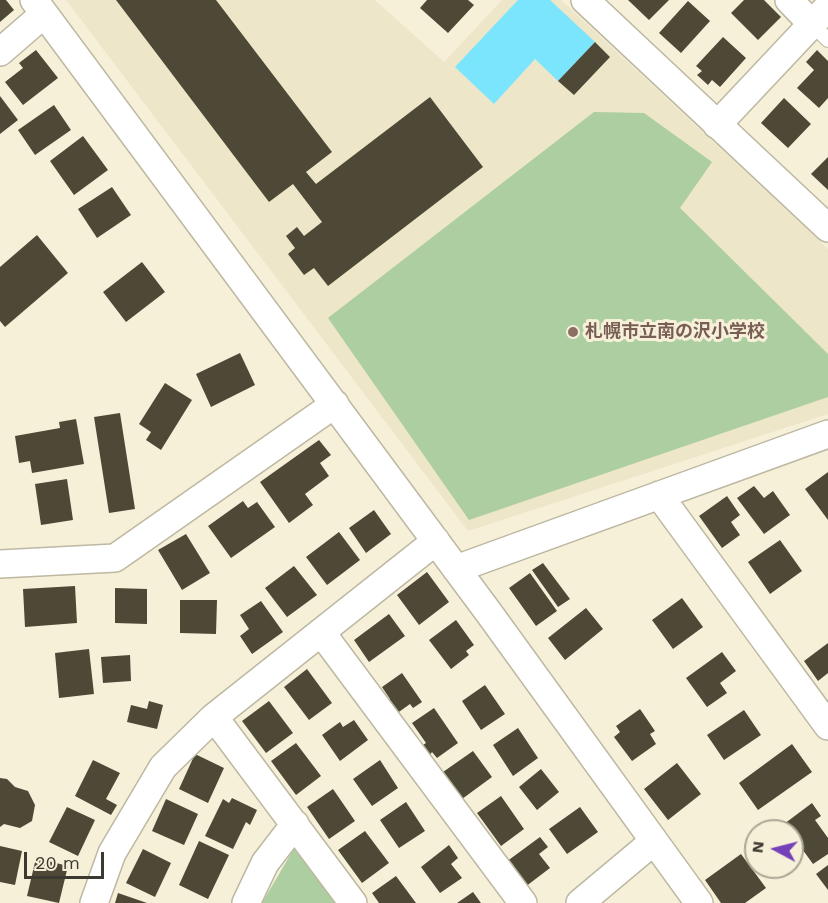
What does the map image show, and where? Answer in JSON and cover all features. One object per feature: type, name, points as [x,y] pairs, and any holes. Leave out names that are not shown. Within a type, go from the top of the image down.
[{"type":"street","points":[[585,0],[828,228]]},
{"type":"street","points":[[717,125],[823,24],[789,0]]},
{"type":"street","points":[[0,52],[39,7],[436,541],[699,903]]},
{"type":"street","points":[[0,564],[115,558],[335,405]]},
{"type":"street","points":[[456,569],[828,434]]},
{"type":"street","points":[[659,495],[828,726]]},
{"type":"street","points":[[94,903],[112,853],[163,767],[214,717],[436,541]]},
{"type":"street","points":[[321,632],[523,903]]},
{"type":"street","points":[[214,717],[353,903]]},
{"type":"street","points":[[246,903],[265,863],[295,824]]},
{"type":"street","points":[[580,903],[654,841]]},
{"type":"shaded area","name":"札幌市立南の沢小学校","points":[[66,0],[375,0],[444,62],[502,0],[561,0],[828,249],[828,414],[468,531]]},
{"type":"green space","points":[[594,112],[644,113],[712,162],[680,208],[828,354],[828,397],[469,520],[328,318]]},
{"type":"green space","points":[[296,845],[338,903],[262,903]]},
{"type":"water","points":[[518,0],[550,0],[595,42],[558,81],[535,59],[494,104],[455,67]]},
{"type":"building","points":[[0,0],[6,0],[14,10],[0,22]]},
{"type":"building","points":[[116,0],[216,0],[332,152],[306,172],[316,184],[430,97],[483,167],[328,286],[314,268],[304,275],[288,254],[295,248],[286,236],[297,227],[304,236],[322,222],[293,184],[269,202]]},
{"type":"building","points":[[427,0],[468,0],[474,5],[448,33],[420,8]]},
{"type":"building","points":[[628,0],[669,0],[649,20]]},
{"type":"building","points":[[744,0],[764,0],[781,17],[758,40],[731,13]]},
{"type":"building","points":[[688,1],[710,21],[681,53],[659,33]]},
{"type":"building","points":[[723,37],[746,58],[720,87],[712,80],[708,85],[697,75],[702,71],[696,66]]},
{"type":"building","points":[[595,42],[610,57],[574,95],[558,81]]},
{"type":"building","points":[[36,50],[58,78],[23,105],[5,82],[23,68],[19,63]]},
{"type":"building","points":[[817,50],[828,61],[828,98],[819,108],[797,88],[814,70],[806,62]]},
{"type":"building","points":[[0,96],[18,120],[0,134]]},
{"type":"building","points":[[784,98],[811,124],[788,148],[761,123]]},
{"type":"building","points":[[54,105],[71,130],[35,155],[18,130]]},
{"type":"building","points":[[83,136],[108,170],[74,195],[50,161]]},
{"type":"building","points":[[828,157],[828,190],[811,174]]},
{"type":"building","points":[[112,187],[131,215],[97,238],[78,209]]},
{"type":"building","points":[[37,235],[68,273],[5,327],[0,321],[0,267]]},
{"type":"building","points":[[142,262],[165,292],[126,322],[103,292]]},
{"type":"building","points":[[240,353],[255,385],[211,407],[196,374]]},
{"type":"building","points":[[165,383],[192,400],[161,450],[146,440],[151,432],[139,424]]},
{"type":"building","points":[[120,413],[135,509],[109,513],[94,417]]},
{"type":"building","points":[[76,419],[84,464],[32,473],[30,461],[19,463],[15,436],[60,428],[59,422]]},
{"type":"building","points":[[319,440],[331,455],[320,463],[329,476],[305,494],[313,505],[289,523],[260,482]]},
{"type":"building","points":[[828,472],[828,520],[805,489]]},
{"type":"building","points":[[67,479],[73,520],[41,525],[35,484]]},
{"type":"building","points":[[754,486],[764,498],[773,491],[790,515],[764,534],[737,498]]},
{"type":"building","points":[[727,496],[740,515],[731,522],[740,535],[722,548],[699,516]]},
{"type":"building","points":[[243,501],[248,508],[257,502],[275,527],[231,558],[208,526]]},
{"type":"building","points":[[374,510],[391,534],[366,553],[349,528]]},
{"type":"building","points":[[339,532],[360,560],[327,585],[306,557]]},
{"type":"building","points":[[186,534],[210,573],[182,590],[158,550]]},
{"type":"building","points":[[780,540],[802,571],[770,594],[748,562]]},
{"type":"building","points":[[543,563],[570,599],[558,607],[532,570]]},
{"type":"building","points":[[294,566],[317,595],[287,617],[265,588]]},
{"type":"building","points":[[427,572],[449,602],[419,625],[397,595]]},
{"type":"building","points":[[530,573],[557,611],[536,626],[509,588]]},
{"type":"building","points":[[75,586],[77,623],[25,627],[23,589]]},
{"type":"building","points":[[115,588],[147,589],[147,624],[115,623]]},
{"type":"building","points":[[682,598],[703,627],[673,649],[652,620]]},
{"type":"building","points":[[180,600],[217,600],[216,634],[180,633]]},
{"type":"building","points":[[261,601],[283,632],[252,654],[240,636],[249,629],[240,615]]},
{"type":"building","points":[[586,608],[603,629],[565,660],[548,638]]},
{"type":"building","points":[[389,614],[405,636],[369,662],[354,640]]},
{"type":"building","points":[[456,620],[474,645],[466,651],[469,655],[451,669],[429,640]]},
{"type":"building","points":[[828,643],[828,673],[818,681],[804,661]]},
{"type":"building","points":[[89,649],[94,694],[59,698],[55,653]]},
{"type":"building","points":[[722,652],[736,671],[720,683],[727,693],[707,707],[686,678]]},
{"type":"building","points":[[130,655],[131,681],[103,683],[101,657]]},
{"type":"building","points":[[307,669],[332,703],[309,720],[284,687]]},
{"type":"building","points":[[402,673],[422,702],[413,708],[410,704],[396,714],[387,701],[390,699],[382,687]]},
{"type":"building","points":[[485,685],[505,714],[481,730],[462,701]]},
{"type":"building","points":[[149,701],[163,705],[157,729],[127,722],[131,705],[147,709]]},
{"type":"building","points":[[269,701],[293,733],[266,753],[242,721]]},
{"type":"building","points":[[434,708],[458,743],[437,758],[432,752],[428,758],[420,747],[426,743],[412,723]]},
{"type":"building","points":[[640,709],[655,731],[650,734],[656,744],[632,761],[614,737],[620,732],[616,726]]},
{"type":"building","points":[[744,710],[761,735],[724,760],[707,735]]},
{"type":"building","points":[[354,720],[368,740],[340,761],[322,735],[340,722],[343,727]]},
{"type":"building","points":[[518,728],[538,758],[513,776],[493,745]]},
{"type":"building","points":[[296,743],[321,776],[296,795],[271,761]]},
{"type":"building","points":[[792,744],[812,772],[758,810],[739,783]]},
{"type":"building","points":[[473,751],[492,777],[462,799],[443,772]]},
{"type":"building","points":[[195,754],[224,768],[208,803],[179,789]]},
{"type":"building","points":[[93,760],[120,773],[106,799],[117,805],[111,815],[75,796]]},
{"type":"building","points":[[380,760],[398,788],[372,806],[353,779]]},
{"type":"building","points":[[677,763],[701,794],[668,820],[644,789]]},
{"type":"building","points":[[541,769],[559,792],[537,810],[519,787]]},
{"type":"building","points":[[0,778],[7,779],[15,787],[28,791],[35,805],[32,821],[20,828],[4,824],[0,827]]},
{"type":"building","points":[[333,789],[355,821],[329,839],[307,807]]},
{"type":"building","points":[[501,796],[524,829],[501,846],[477,813]]},
{"type":"building","points":[[232,798],[257,810],[250,825],[246,822],[233,849],[205,836],[223,799],[229,803]]},
{"type":"building","points":[[166,799],[198,814],[184,845],[152,831]]},
{"type":"building","points":[[406,802],[425,831],[399,848],[380,820]]},
{"type":"building","points":[[812,803],[821,816],[815,820],[828,838],[828,854],[813,864],[804,852],[804,819],[791,819]]},
{"type":"building","points":[[67,807],[95,820],[78,856],[49,842]]},
{"type":"building","points":[[580,807],[598,832],[567,854],[549,829]]},
{"type":"building","points":[[365,831],[389,863],[362,883],[338,850]]},
{"type":"building","points":[[540,837],[548,847],[539,854],[550,868],[525,887],[506,862]]},
{"type":"building","points":[[199,841],[229,855],[208,899],[179,885]]},
{"type":"building","points":[[449,845],[458,858],[451,864],[462,878],[440,893],[421,867]]},
{"type":"building","points":[[0,846],[22,851],[15,885],[0,882]]},
{"type":"building","points":[[143,849],[171,863],[155,897],[126,883]]},
{"type":"building","points":[[741,854],[744,858],[744,879],[759,879],[766,888],[745,903],[721,903],[705,880]]},
{"type":"building","points":[[36,858],[68,866],[59,903],[27,896]]},
{"type":"building","points":[[828,865],[828,890],[816,874]]},
{"type":"building","points":[[396,876],[416,903],[379,903],[372,893]]},
{"type":"building","points":[[473,892],[481,903],[457,903]]},
{"type":"building","points":[[118,893],[147,903],[115,903]]},
{"type":"place","name":"札幌市立南の沢小学校","points":[[573,332]]}]
